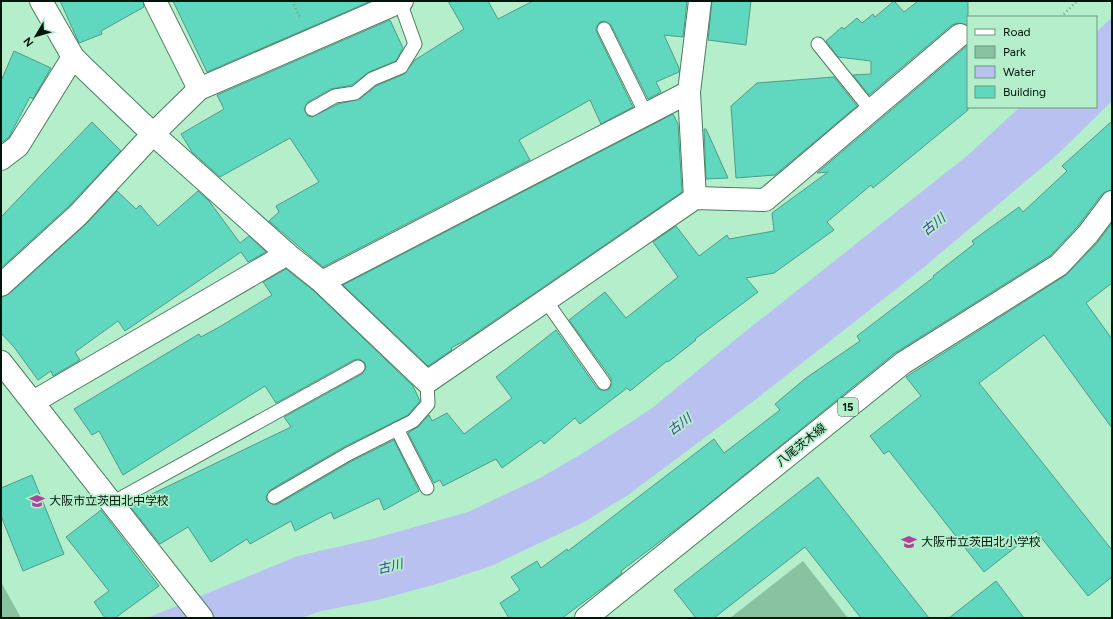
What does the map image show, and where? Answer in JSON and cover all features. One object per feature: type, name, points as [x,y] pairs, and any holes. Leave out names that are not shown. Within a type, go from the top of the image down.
[{"type":"street","points":[[41,1],[73,57],[153,134],[287,254],[322,282],[427,382],[694,198],[764,200],[960,35]]},
{"type":"street","points":[[155,1],[199,89]]},
{"type":"street","points":[[694,198],[689,92],[700,1]]},
{"type":"street","points":[[1,285],[78,215],[153,134],[199,89],[401,2]]},
{"type":"street","points":[[1,159],[18,146],[73,57]]},
{"type":"street","points":[[322,282],[689,92]]},
{"type":"street","name":"八尾茨木線","points":[[586,618],[903,363],[1059,265],[1088,234],[1112,202]]},
{"type":"street","points":[[33,402],[287,254]]},
{"type":"street","points":[[1,362],[202,618]]},
{"type":"lane","points":[[312,109],[335,96],[355,93],[372,79],[401,67],[415,44],[401,2]]},
{"type":"lane","points":[[604,29],[646,114]]},
{"type":"lane","points":[[818,44],[871,110]]},
{"type":"lane","points":[[546,301],[604,383]]},
{"type":"lane","points":[[112,503],[358,367]]},
{"type":"lane","points":[[274,497],[348,454],[413,421],[428,404],[427,382]]},
{"type":"lane","points":[[397,428],[427,488]]},
{"type":"path","points":[[1062,16],[1077,1]]},
{"type":"green space","points":[[803,561],[848,618],[730,618]]},
{"type":"green space","points":[[1,582],[21,618],[1,618]]},
{"type":"water","name":"古川","points":[[1112,17],[1112,101],[1058,154],[923,268],[755,400],[628,495],[584,522],[491,566],[440,583],[378,600],[321,611],[301,618],[147,618],[298,556],[372,539],[468,512],[540,478],[583,453],[651,409],[736,339],[968,155],[1019,108],[1097,108],[1097,32]]},
{"type":"building","points":[[60,1],[143,1],[144,7],[101,31],[102,34],[79,43]]},
{"type":"building","points":[[173,1],[371,1],[207,72]]},
{"type":"building","points":[[448,1],[488,1],[498,19],[533,1],[687,1],[683,37],[664,35],[679,68],[679,72],[656,82],[661,92],[648,99],[611,25],[605,21],[600,22],[596,28],[597,33],[633,107],[601,124],[590,100],[519,140],[530,160],[323,267],[269,221],[279,212],[276,206],[319,182],[290,138],[220,177],[192,152],[181,134],[224,109],[217,95],[390,20],[403,48],[396,61],[369,72],[352,85],[331,89],[308,102],[304,109],[308,116],[312,117],[338,104],[360,99],[376,86],[404,74],[415,60],[464,29]]},
{"type":"building","points":[[712,1],[751,1],[746,45],[708,40]]},
{"type":"building","points":[[894,1],[904,12],[918,1],[968,1],[967,26],[958,23],[952,25],[869,95],[853,75],[871,74],[871,61],[838,57],[826,41],[842,27],[844,29],[857,18],[862,23],[873,14],[875,17]]},
{"type":"building","points":[[967,46],[968,110],[873,188],[871,185],[827,222],[834,230],[774,273],[746,278],[758,292],[695,339],[696,340],[630,391],[627,388],[580,424],[575,418],[544,444],[541,440],[502,468],[496,459],[443,486],[440,480],[434,483],[408,433],[419,426],[429,415],[432,421],[447,413],[464,434],[512,398],[496,377],[556,330],[597,388],[601,390],[608,390],[611,386],[611,378],[569,320],[605,292],[626,318],[678,277],[653,242],[676,226],[699,256],[727,235],[729,239],[774,231],[772,213],[828,172],[817,173]]},
{"type":"building","points":[[14,51],[51,68],[33,99],[30,97],[9,137],[1,143],[1,81]]},
{"type":"building","points":[[834,77],[857,106],[775,175],[736,178],[731,106],[757,83]]},
{"type":"building","points":[[673,114],[678,124],[682,192],[466,340],[451,348],[452,350],[428,366],[343,285]]},
{"type":"building","points":[[1112,121],[1112,190],[1102,194],[1078,226],[1051,255],[895,353],[695,515],[621,571],[622,573],[607,585],[562,618],[509,618],[500,603],[520,590],[511,577],[537,561],[541,568],[567,549],[568,551],[714,439],[724,453],[780,410],[775,404],[806,378],[860,341],[857,336],[934,277],[933,276],[974,244],[972,241],[1019,207],[1023,212],[1067,171],[1062,166]]},
{"type":"building","points":[[92,122],[121,151],[69,206],[1,268],[1,217]]},
{"type":"building","points":[[704,129],[706,129],[728,178],[706,179]]},
{"type":"building","points":[[117,191],[136,209],[140,205],[158,226],[198,191],[209,201],[240,243],[249,236],[266,252],[248,262],[241,252],[125,331],[118,321],[75,352],[80,360],[53,376],[51,371],[38,380],[14,347],[1,333],[1,297],[9,294],[86,224]]},
{"type":"building","points":[[1112,223],[1112,283],[1086,303],[1112,339],[1112,428],[1044,335],[979,383],[1112,550],[1112,577],[1088,596],[1036,531],[984,572],[889,451],[884,454],[870,436],[921,396],[906,377],[1066,275],[1097,243]]},
{"type":"building","points":[[286,269],[314,291],[413,386],[420,401],[408,415],[344,447],[270,490],[266,497],[267,501],[274,505],[278,504],[352,461],[394,440],[419,491],[384,510],[379,498],[334,519],[331,512],[295,531],[291,521],[250,544],[247,539],[211,562],[188,527],[160,544],[129,505],[291,427],[284,417],[362,374],[366,368],[365,363],[359,359],[354,360],[276,403],[265,386],[123,475],[99,431],[92,435],[74,409],[199,334],[201,337],[272,295],[263,282]]},
{"type":"building","points":[[32,475],[64,554],[23,571],[1,516],[1,488]]},
{"type":"building","points":[[818,477],[929,618],[861,618],[805,547],[714,618],[696,618],[674,590]]},
{"type":"building","points":[[101,510],[159,586],[115,618],[105,618],[94,602],[109,591],[66,537]]},
{"type":"building","points":[[996,581],[1024,618],[949,618]]},
{"type":"place","name":"大阪市立茨田北中学校","points":[[37,501]]},
{"type":"place","name":"大阪市立茨田北小学校","points":[[909,542]]}]
